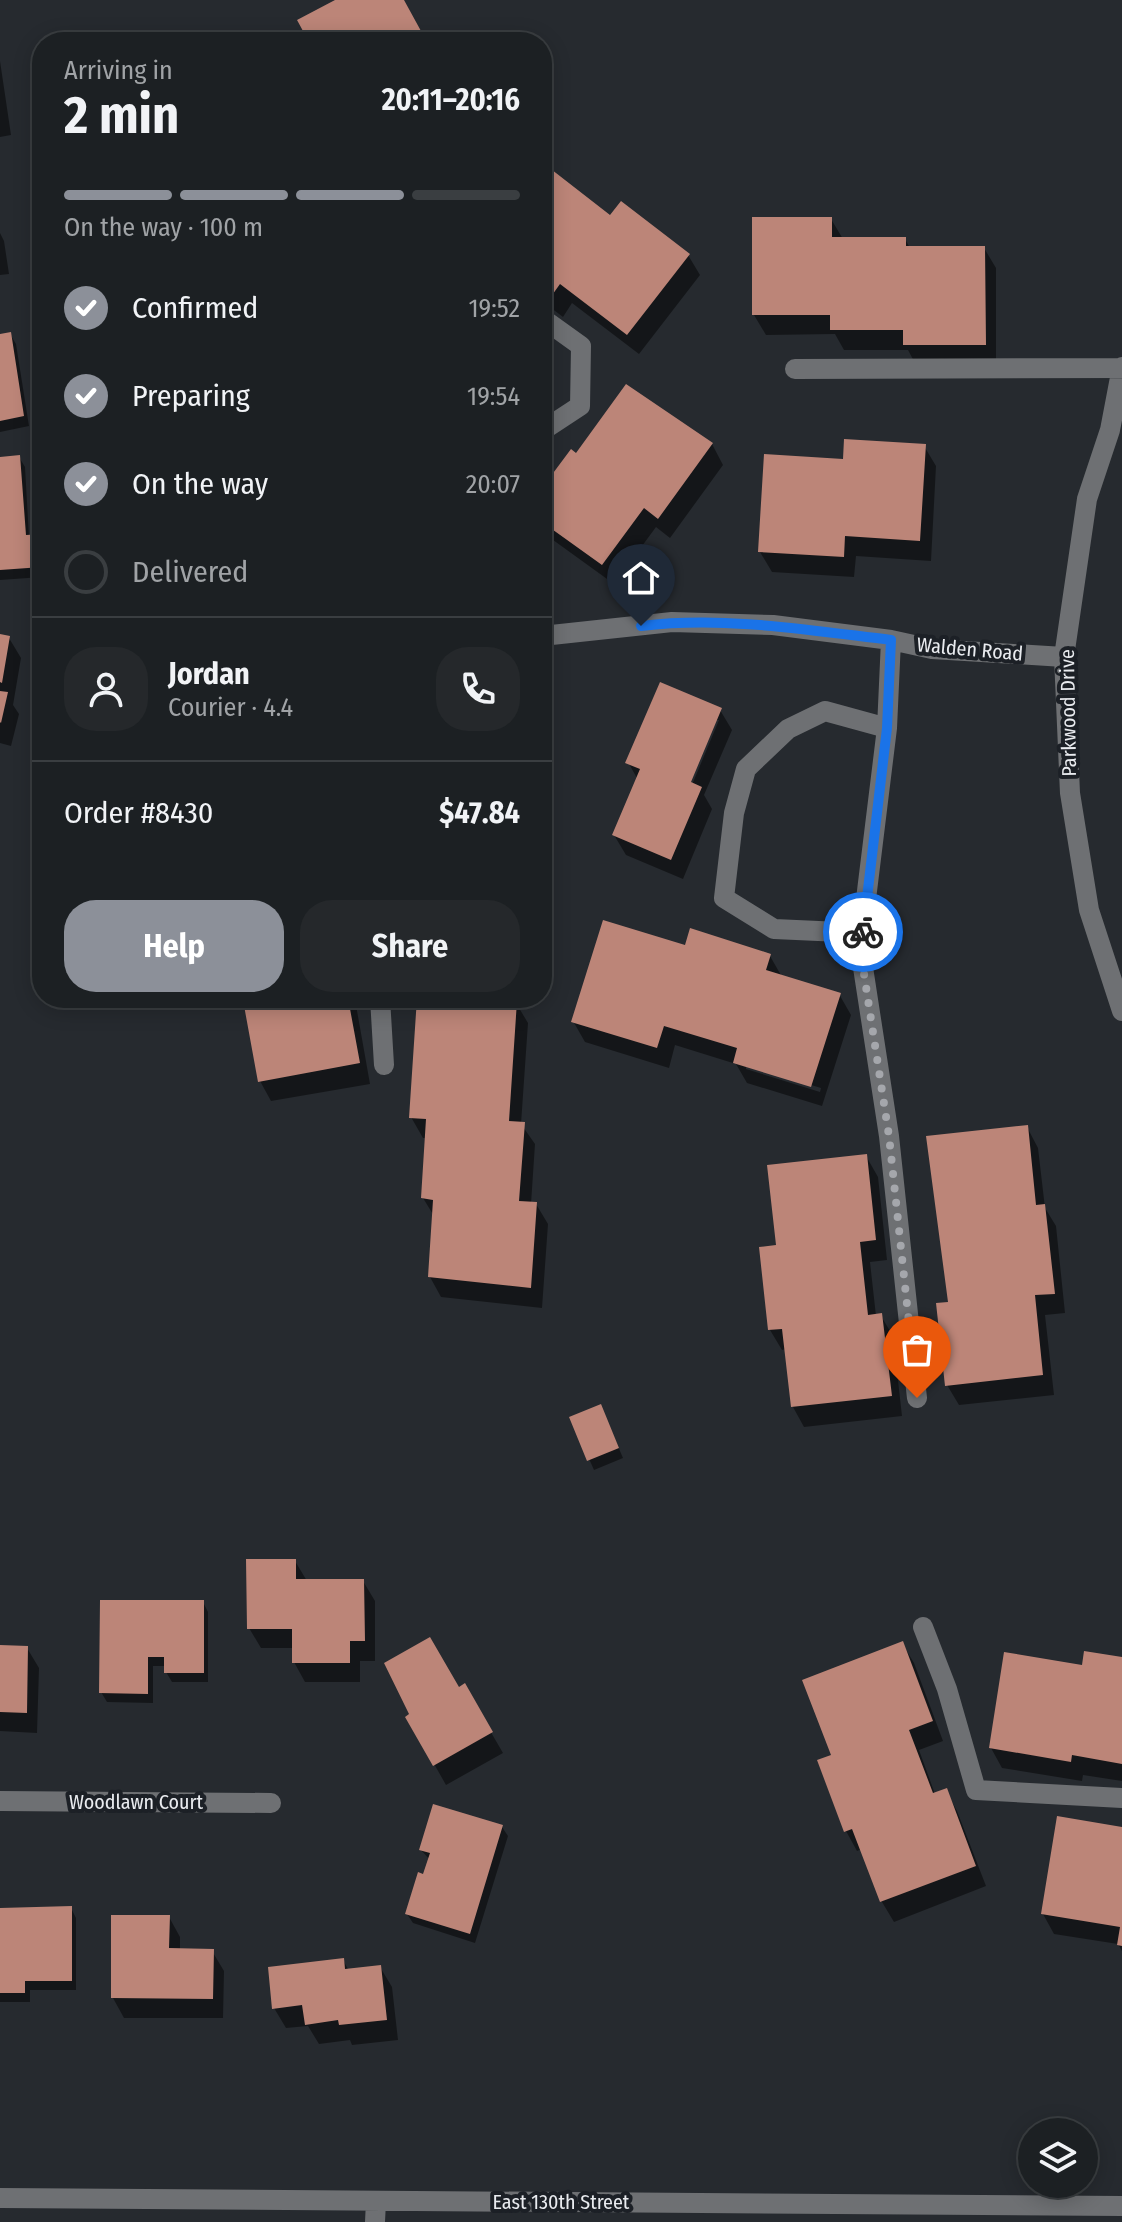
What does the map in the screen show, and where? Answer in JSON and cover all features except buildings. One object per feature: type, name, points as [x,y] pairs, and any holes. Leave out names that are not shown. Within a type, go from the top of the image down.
[{"type":"street","points":[[552,325],[581,346],[580,406],[552,424]]},
{"type":"street","points":[[795,369],[1122,367]]},
{"type":"street","name":"Parkwood Drive","points":[[1122,367],[1110,430],[1087,499],[1064,657],[1070,793],[1089,910],[1122,1011]]},
{"type":"street","name":"Walden Road","points":[[552,635],[672,622],[773,625],[891,640],[932,649],[1064,657]]},
{"type":"street","points":[[891,640],[887,728],[860,948],[889,1136],[917,1398]]},
{"type":"street","points":[[863,933],[774,929],[724,898],[734,813],[746,769],[788,729],[825,711],[887,728]]},
{"type":"street","points":[[381,1008],[384,1065]]},
{"type":"street","points":[[923,1627],[947,1689],[976,1790],[1122,1798]]},
{"type":"street","name":"Woodlawn Court","points":[[0,1801],[271,1803]]},
{"type":"street","name":"East 130th Street","points":[[0,2198],[1122,2206]]},
{"type":"street","points":[[375,2222],[376,2201]]},
{"type":"way so far","points":[[863,932],[860,948],[889,1136],[917,1398]]},
{"type":"route","points":[[641,626],[672,622],[773,625],[891,640],[887,728],[863,932]]}]
